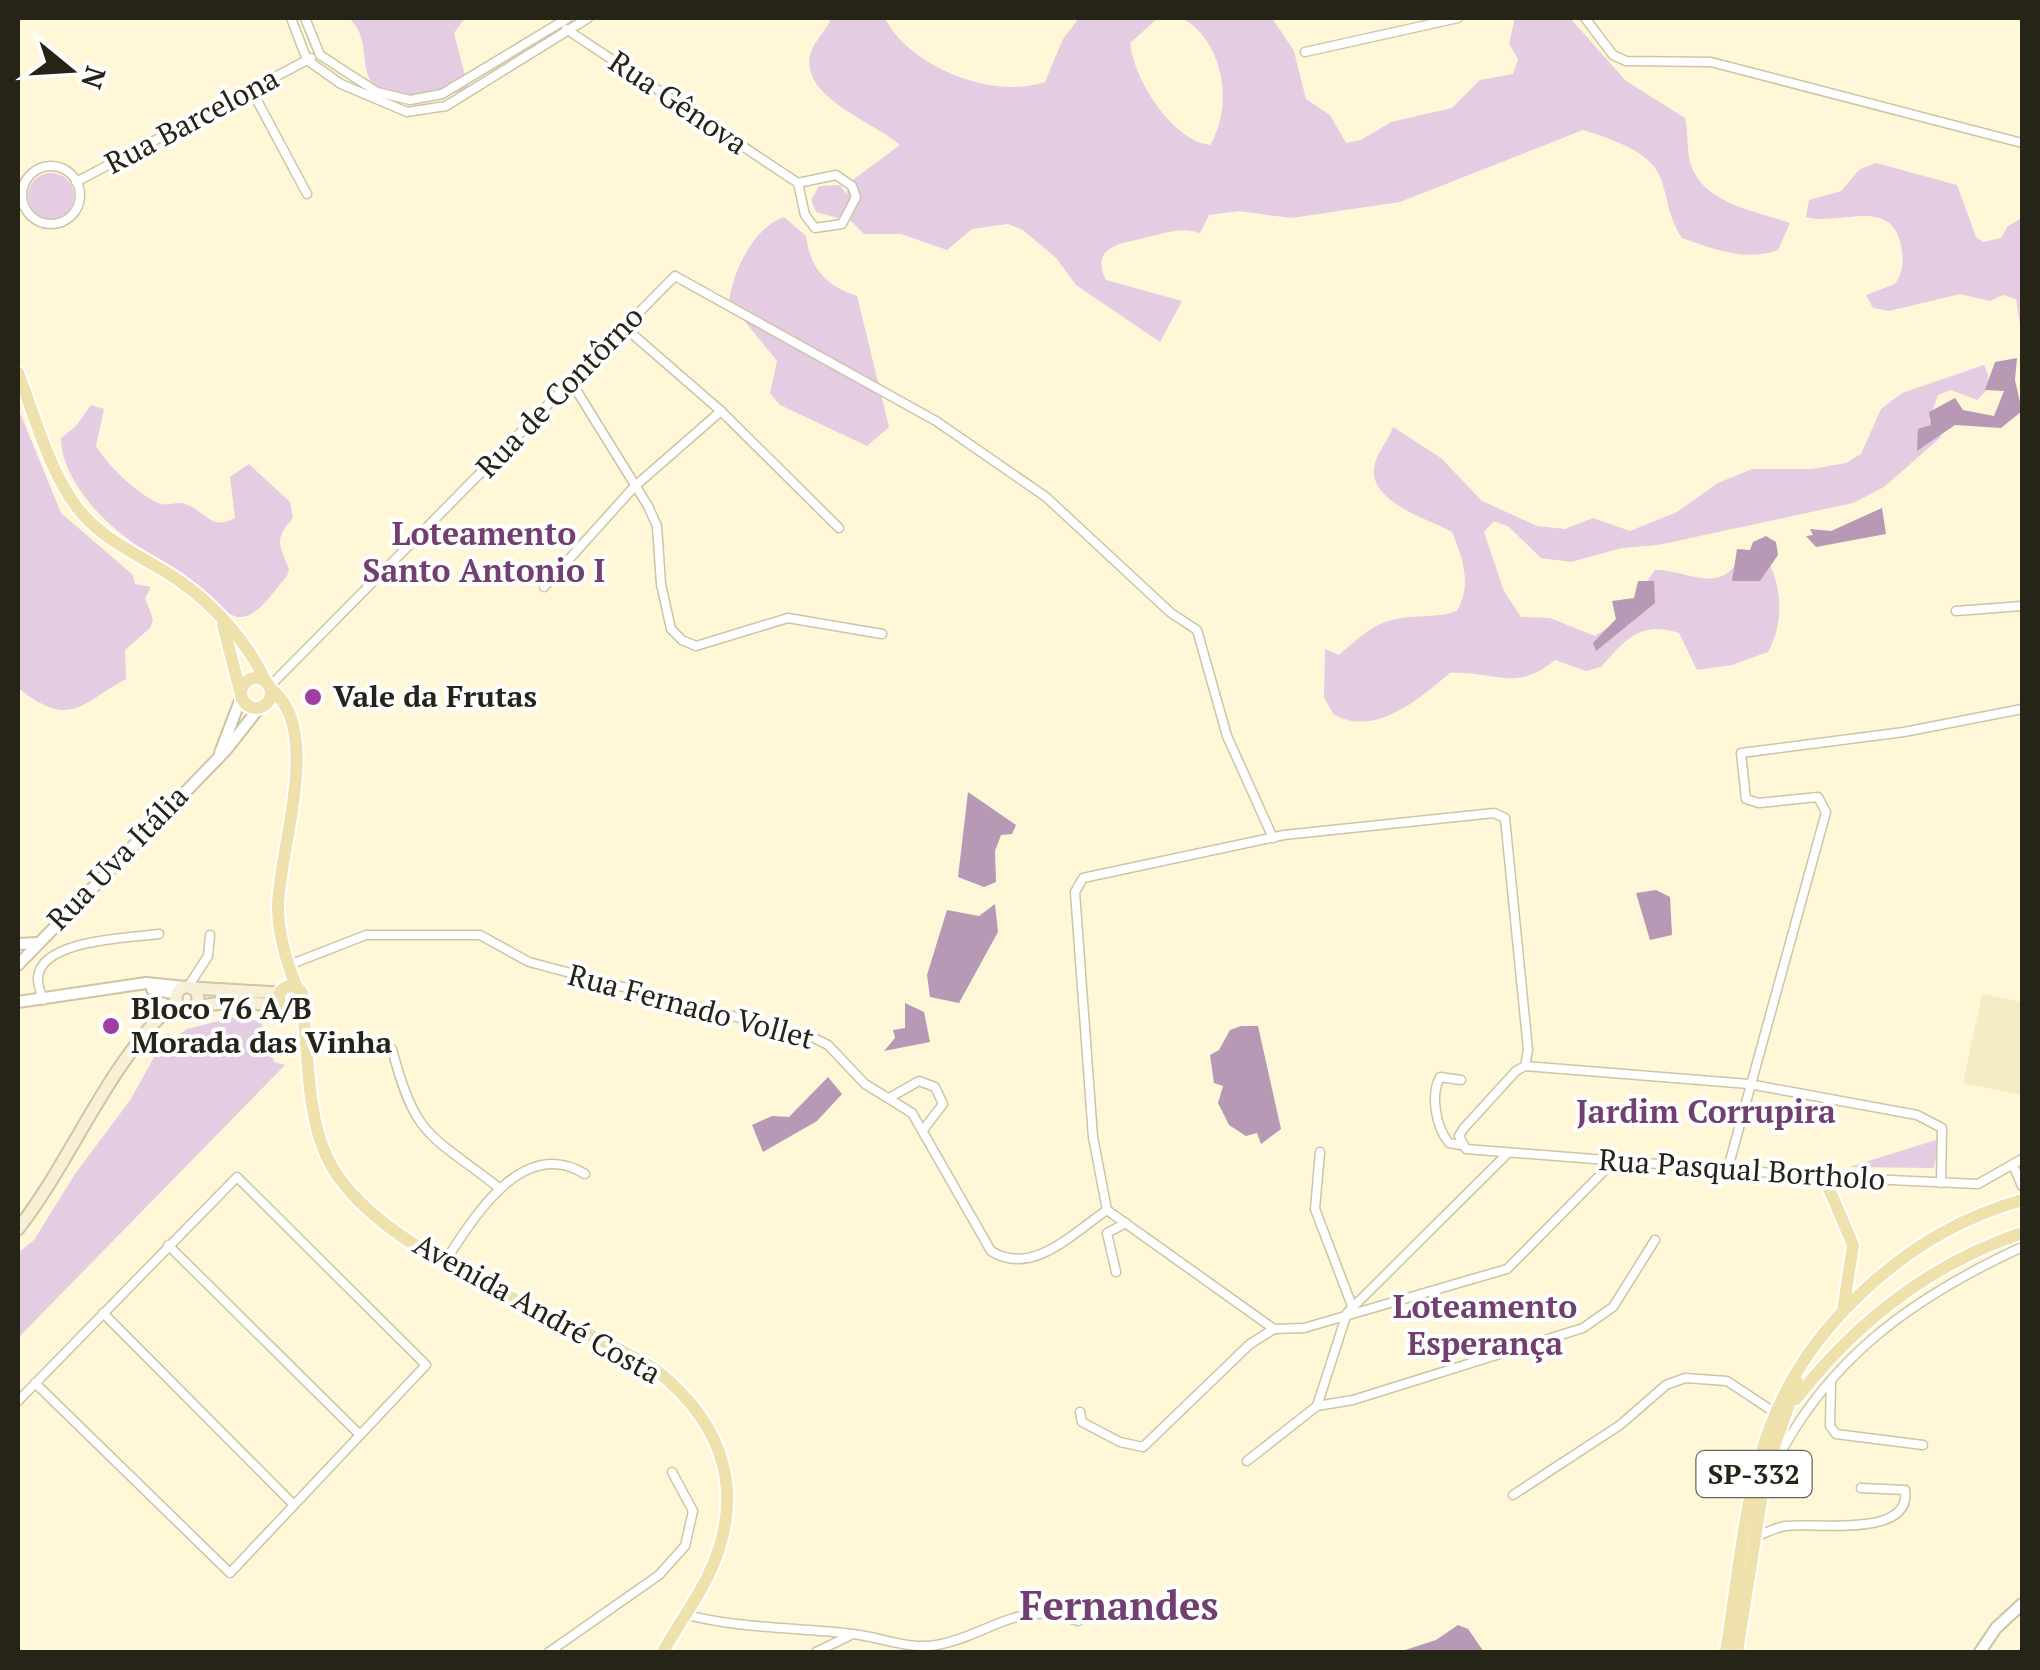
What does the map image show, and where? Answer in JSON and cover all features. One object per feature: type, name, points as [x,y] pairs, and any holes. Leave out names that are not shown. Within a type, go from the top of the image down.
[{"type":"main road","points":[[18,373],[57,473],[77,508],[122,547],[204,600],[236,634],[290,714],[296,766],[278,901],[279,929],[289,967],[285,996],[306,1028]]},
{"type":"main road","points":[[222,623],[241,695],[248,706],[284,714],[293,725]]},
{"type":"main road","points":[[241,695],[249,678],[269,685]]},
{"type":"main road","points":[[261,708],[269,685]]},
{"type":"main road","points":[[186,996],[235,1001],[285,996]]},
{"type":"main road","points":[[18,1229],[62,1168],[130,1054],[186,996],[285,996]]},
{"type":"main road","name":"Avenida André Costa","points":[[285,996],[296,1010],[302,1004],[317,1128],[336,1174],[380,1218],[444,1263],[634,1356],[680,1390],[714,1432],[726,1476],[726,1516],[715,1560],[663,1652]]},
{"type":"main road","points":[[1824,1177],[1853,1246],[1841,1314]]},
{"type":"main road","name":"SP-332","points":[[1726,1652],[1756,1466],[1778,1414],[1841,1314],[1885,1272],[1940,1232],[2022,1200]]},
{"type":"main road","points":[[1778,1414],[1830,1355],[1888,1303],[1972,1252],[2022,1234]]},
{"type":"main road","name":"SP-332","points":[[1737,1652],[1778,1414]]},
{"type":"street","points":[[291,18],[308,60],[341,84],[406,112],[446,106],[588,18]]},
{"type":"street","points":[[305,18],[320,55],[377,92],[410,100],[442,94],[568,18]]},
{"type":"street","points":[[1305,52],[1458,18]]},
{"type":"street","points":[[1585,18],[1613,55],[1626,61],[1711,62],[2022,142]]},
{"type":"street","name":"Rua Gênova","points":[[558,24],[798,183]]},
{"type":"street","name":"Rua Barcelona","points":[[76,182],[320,55]]},
{"type":"street","points":[[252,91],[307,194]]},
{"type":"street","name":"Rua Barcelona","points":[[63,168],[76,182],[76,209],[63,221],[45,224],[24,206],[23,186],[34,170],[63,168]]},
{"type":"street","points":[[824,174],[845,178],[856,197],[842,224],[828,229],[809,222],[798,183],[824,174]]},
{"type":"street","name":"Rua de Contôrno","points":[[269,685],[676,276],[936,420],[1046,497],[1171,613],[1197,630],[1228,736],[1273,838]]},
{"type":"street","points":[[623,326],[721,411],[839,528]]},
{"type":"street","points":[[570,380],[657,526],[661,584],[671,628],[682,640],[696,646],[788,618],[882,634]]},
{"type":"street","points":[[544,587],[634,487],[721,411]]},
{"type":"street","points":[[1956,611],[2022,606]]},
{"type":"street","name":"Rua Uva Itália","points":[[220,753],[241,695]]},
{"type":"street","name":"Rua Uva Itália","points":[[19,960],[261,708]]},
{"type":"street","points":[[1728,1168],[1826,812],[1818,797],[1759,803],[1746,799],[1740,753],[1904,732],[2022,709]]},
{"type":"street","points":[[1279,1330],[1107,1210],[1094,1137],[1075,892],[1083,878],[1273,838],[1487,812],[1505,818],[1528,1050],[1526,1066]]},
{"type":"street","points":[[42,1000],[37,978],[42,968],[68,946],[159,934]]},
{"type":"street","points":[[21,1000],[137,986],[186,996],[208,956],[210,935]]},
{"type":"street","name":"Rua Fernado Vollet","points":[[289,967],[366,936],[480,935],[529,962],[812,1036],[828,1045],[865,1084],[912,1113],[991,1251],[1000,1257],[1024,1261],[1038,1256],[1107,1210]]},
{"type":"street","points":[[18,944],[38,943]]},
{"type":"street","points":[[392,1049],[418,1123],[434,1142],[498,1187]]},
{"type":"street","points":[[1461,1080],[1440,1076],[1435,1095],[1442,1134],[1449,1143],[1463,1147],[1464,1128],[1516,1071],[1526,1066],[1749,1084],[1933,1120],[1943,1138],[1941,1183]]},
{"type":"street","points":[[889,1098],[919,1080],[935,1086],[942,1104],[924,1130]]},
{"type":"street","name":"Rua Pasqual Bortholo","points":[[1463,1147],[1506,1154],[1941,1183],[1978,1184],[2014,1167]]},
{"type":"street","points":[[1320,1152],[1314,1210],[1349,1310]]},
{"type":"street","points":[[1317,1406],[1349,1310],[1506,1154]]},
{"type":"street","points":[[2022,1159],[2014,1167],[2022,1184]]},
{"type":"street","points":[[444,1263],[498,1187],[562,1162],[585,1174]]},
{"type":"street","points":[[1080,1412],[1082,1422],[1098,1434],[1143,1447],[1250,1344],[1279,1330],[1507,1269],[1613,1162]]},
{"type":"street","points":[[18,1401],[35,1383],[103,1314],[168,1245],[237,1177],[426,1365],[230,1573],[35,1383]]},
{"type":"street","points":[[1116,1272],[1107,1233],[1126,1223]]},
{"type":"street","points":[[1246,1461],[1317,1406],[1352,1400],[1583,1328],[1612,1307],[1655,1240]]},
{"type":"street","points":[[168,1245],[360,1435]]},
{"type":"street","points":[[1762,1490],[1804,1412],[1900,1313],[2022,1247]]},
{"type":"street","points":[[103,1314],[294,1506]]},
{"type":"street","points":[[1514,1495],[1620,1425],[1666,1385],[1686,1378],[1726,1381],[1778,1414]]},
{"type":"street","points":[[1831,1381],[1830,1426],[1836,1434],[1923,1445]]},
{"type":"street","points":[[549,1652],[658,1575],[685,1546],[692,1512],[672,1472]]},
{"type":"street","points":[[1755,1537],[1780,1526],[1873,1525],[1902,1510],[1906,1502],[1905,1490],[1861,1488]]},
{"type":"street","points":[[1980,1652],[1996,1628],[2022,1604]]},
{"type":"street","points":[[683,1614],[774,1630],[853,1634],[918,1646],[939,1645],[1009,1616],[1057,1613],[1078,1621]]},
{"type":"street","points":[[816,1652],[853,1634]]},
{"type":"shaded area","points":[[349,18],[465,18],[454,33],[469,91],[388,103],[370,80],[361,38]]},
{"type":"shaded area","points":[[831,18],[885,18],[897,36],[933,65],[978,83],[1024,86],[1045,82],[1063,39],[1079,18],[1158,18],[1130,43],[1139,74],[1169,120],[1196,141],[1210,145],[1222,112],[1221,75],[1207,42],[1182,18],[1272,18],[1294,51],[1306,99],[1330,115],[1346,143],[1361,140],[1391,122],[1452,108],[1480,80],[1513,74],[1518,59],[1509,44],[1515,18],[1570,18],[1626,81],[1685,118],[1691,165],[1707,189],[1733,204],[1790,223],[1778,250],[1753,255],[1729,253],[1682,238],[1661,179],[1649,161],[1628,147],[1583,130],[1400,202],[1291,218],[1239,211],[1209,215],[1200,233],[1172,231],[1117,245],[1102,260],[1106,280],[1182,301],[1160,342],[1076,285],[1056,258],[1023,230],[1008,224],[972,229],[947,250],[901,234],[864,234],[844,214],[838,218],[816,212],[811,200],[819,186],[840,185],[846,194],[850,182],[900,145],[841,107],[815,82],[810,68],[811,52]]},
{"type":"shaded area","points":[[1876,163],[1957,185],[1976,237],[1983,242],[2001,238],[2008,226],[2022,218],[2022,337],[2016,299],[2003,295],[1990,301],[1960,294],[1889,311],[1873,308],[1866,295],[1895,284],[1901,270],[1902,251],[1896,231],[1887,221],[1875,217],[1806,217],[1809,200],[1841,191],[1860,169]]},
{"type":"shaded area","points":[[51,173],[67,180],[74,196],[67,212],[51,219],[35,212],[28,196],[35,180]]},
{"type":"shaded area","points":[[784,217],[806,236],[811,257],[821,274],[857,296],[889,427],[867,446],[780,405],[770,393],[777,361],[729,302],[746,252],[763,231]]},
{"type":"shaded area","points":[[2017,358],[2015,380],[2022,411],[2001,428],[1955,425],[1917,451],[1918,429],[1931,425],[1929,412],[1955,398],[1963,410],[1994,416],[2004,391],[1985,390],[1995,362]]},
{"type":"shaded area","points":[[1984,365],[1988,384],[1981,396],[1977,400],[1951,390],[1938,395],[1929,421],[1942,423],[1941,437],[1884,487],[1853,503],[1658,545],[1622,548],[1571,562],[1541,558],[1509,527],[1494,521],[1484,532],[1504,591],[1521,617],[1550,618],[1595,636],[1621,619],[1655,570],[1711,579],[1730,571],[1738,561],[1769,563],[1777,585],[1779,608],[1768,652],[1732,665],[1697,670],[1679,633],[1654,629],[1634,635],[1601,667],[1586,671],[1555,660],[1528,676],[1516,678],[1450,673],[1410,704],[1380,719],[1348,720],[1333,714],[1324,697],[1325,649],[1339,655],[1376,626],[1400,618],[1457,611],[1462,601],[1465,581],[1452,532],[1388,498],[1374,476],[1375,463],[1393,427],[1441,458],[1482,501],[1537,526],[1565,529],[1593,518],[1630,531],[1677,512],[1718,483],[1752,469],[1812,469],[1846,463],[1861,454],[1881,409],[1902,393]]},
{"type":"shaded area","points":[[91,405],[104,409],[96,446],[124,479],[152,500],[185,504],[214,521],[227,522],[235,518],[230,477],[249,464],[290,502],[293,518],[280,542],[289,569],[287,576],[255,612],[242,617],[228,613],[119,532],[87,500],[67,466],[61,438],[76,426]]},
{"type":"shaded area","points":[[18,408],[61,513],[133,575],[135,584],[151,587],[145,598],[153,619],[150,628],[125,650],[126,679],[74,709],[50,708],[18,688]]},
{"type":"shaded area","points":[[1882,508],[1886,534],[1816,547],[1806,536],[1813,535],[1810,529],[1831,531]]},
{"type":"shaded area","points":[[1766,536],[1776,542],[1778,555],[1760,581],[1732,581],[1737,549],[1750,550],[1753,542]]},
{"type":"shaded area","points":[[1638,581],[1654,581],[1655,603],[1596,651],[1593,643],[1616,619],[1612,601],[1634,598]]},
{"type":"shaded area","points":[[968,792],[1016,825],[1012,834],[1001,835],[995,851],[996,882],[984,887],[958,877]]},
{"type":"shaded area","points":[[1656,890],[1670,897],[1672,935],[1650,940],[1636,893]]},
{"type":"shaded area","points":[[995,904],[998,932],[959,1003],[930,997],[927,975],[947,910],[979,916]]},
{"type":"shaded area","points":[[1982,994],[2022,1002],[2022,1095],[1963,1083]]},
{"type":"shaded area","points":[[905,1003],[924,1012],[930,1042],[884,1051],[895,1038],[893,1030],[905,1028]]},
{"type":"shaded area","points":[[242,1015],[261,1023],[274,1062],[285,1065],[18,1338],[18,1253],[34,1240],[75,1174],[131,1099],[158,1050],[187,1029]]},
{"type":"shaded area","points":[[1258,1026],[1281,1129],[1261,1144],[1257,1133],[1246,1136],[1229,1125],[1218,1103],[1223,1086],[1214,1083],[1210,1055],[1219,1050],[1230,1030]]},
{"type":"shaded area","points":[[828,1077],[842,1094],[817,1121],[763,1152],[752,1125],[772,1116],[789,1117]]},
{"type":"shaded area","points":[[1939,1139],[1934,1168],[1849,1167]]},
{"type":"shaded area","points":[[1458,1625],[1468,1629],[1484,1652],[1399,1652],[1436,1640]]},
{"type":"place","name":"Vale da Frutas","points":[[313,697]]},
{"type":"place","name":"Bloco 76 A/B Morada das Vinha","points":[[111,1026]]},
{"type":"district","name":"Loteamento Santo Antonio I","points":[[484,552]]},
{"type":"district","name":"Jardim Corrupira","points":[[1706,1112]]},
{"type":"district","name":"Loteamento Esperança","points":[[1485,1326]]},
{"type":"district","name":"Fernandes","points":[[1119,1606]]}]
